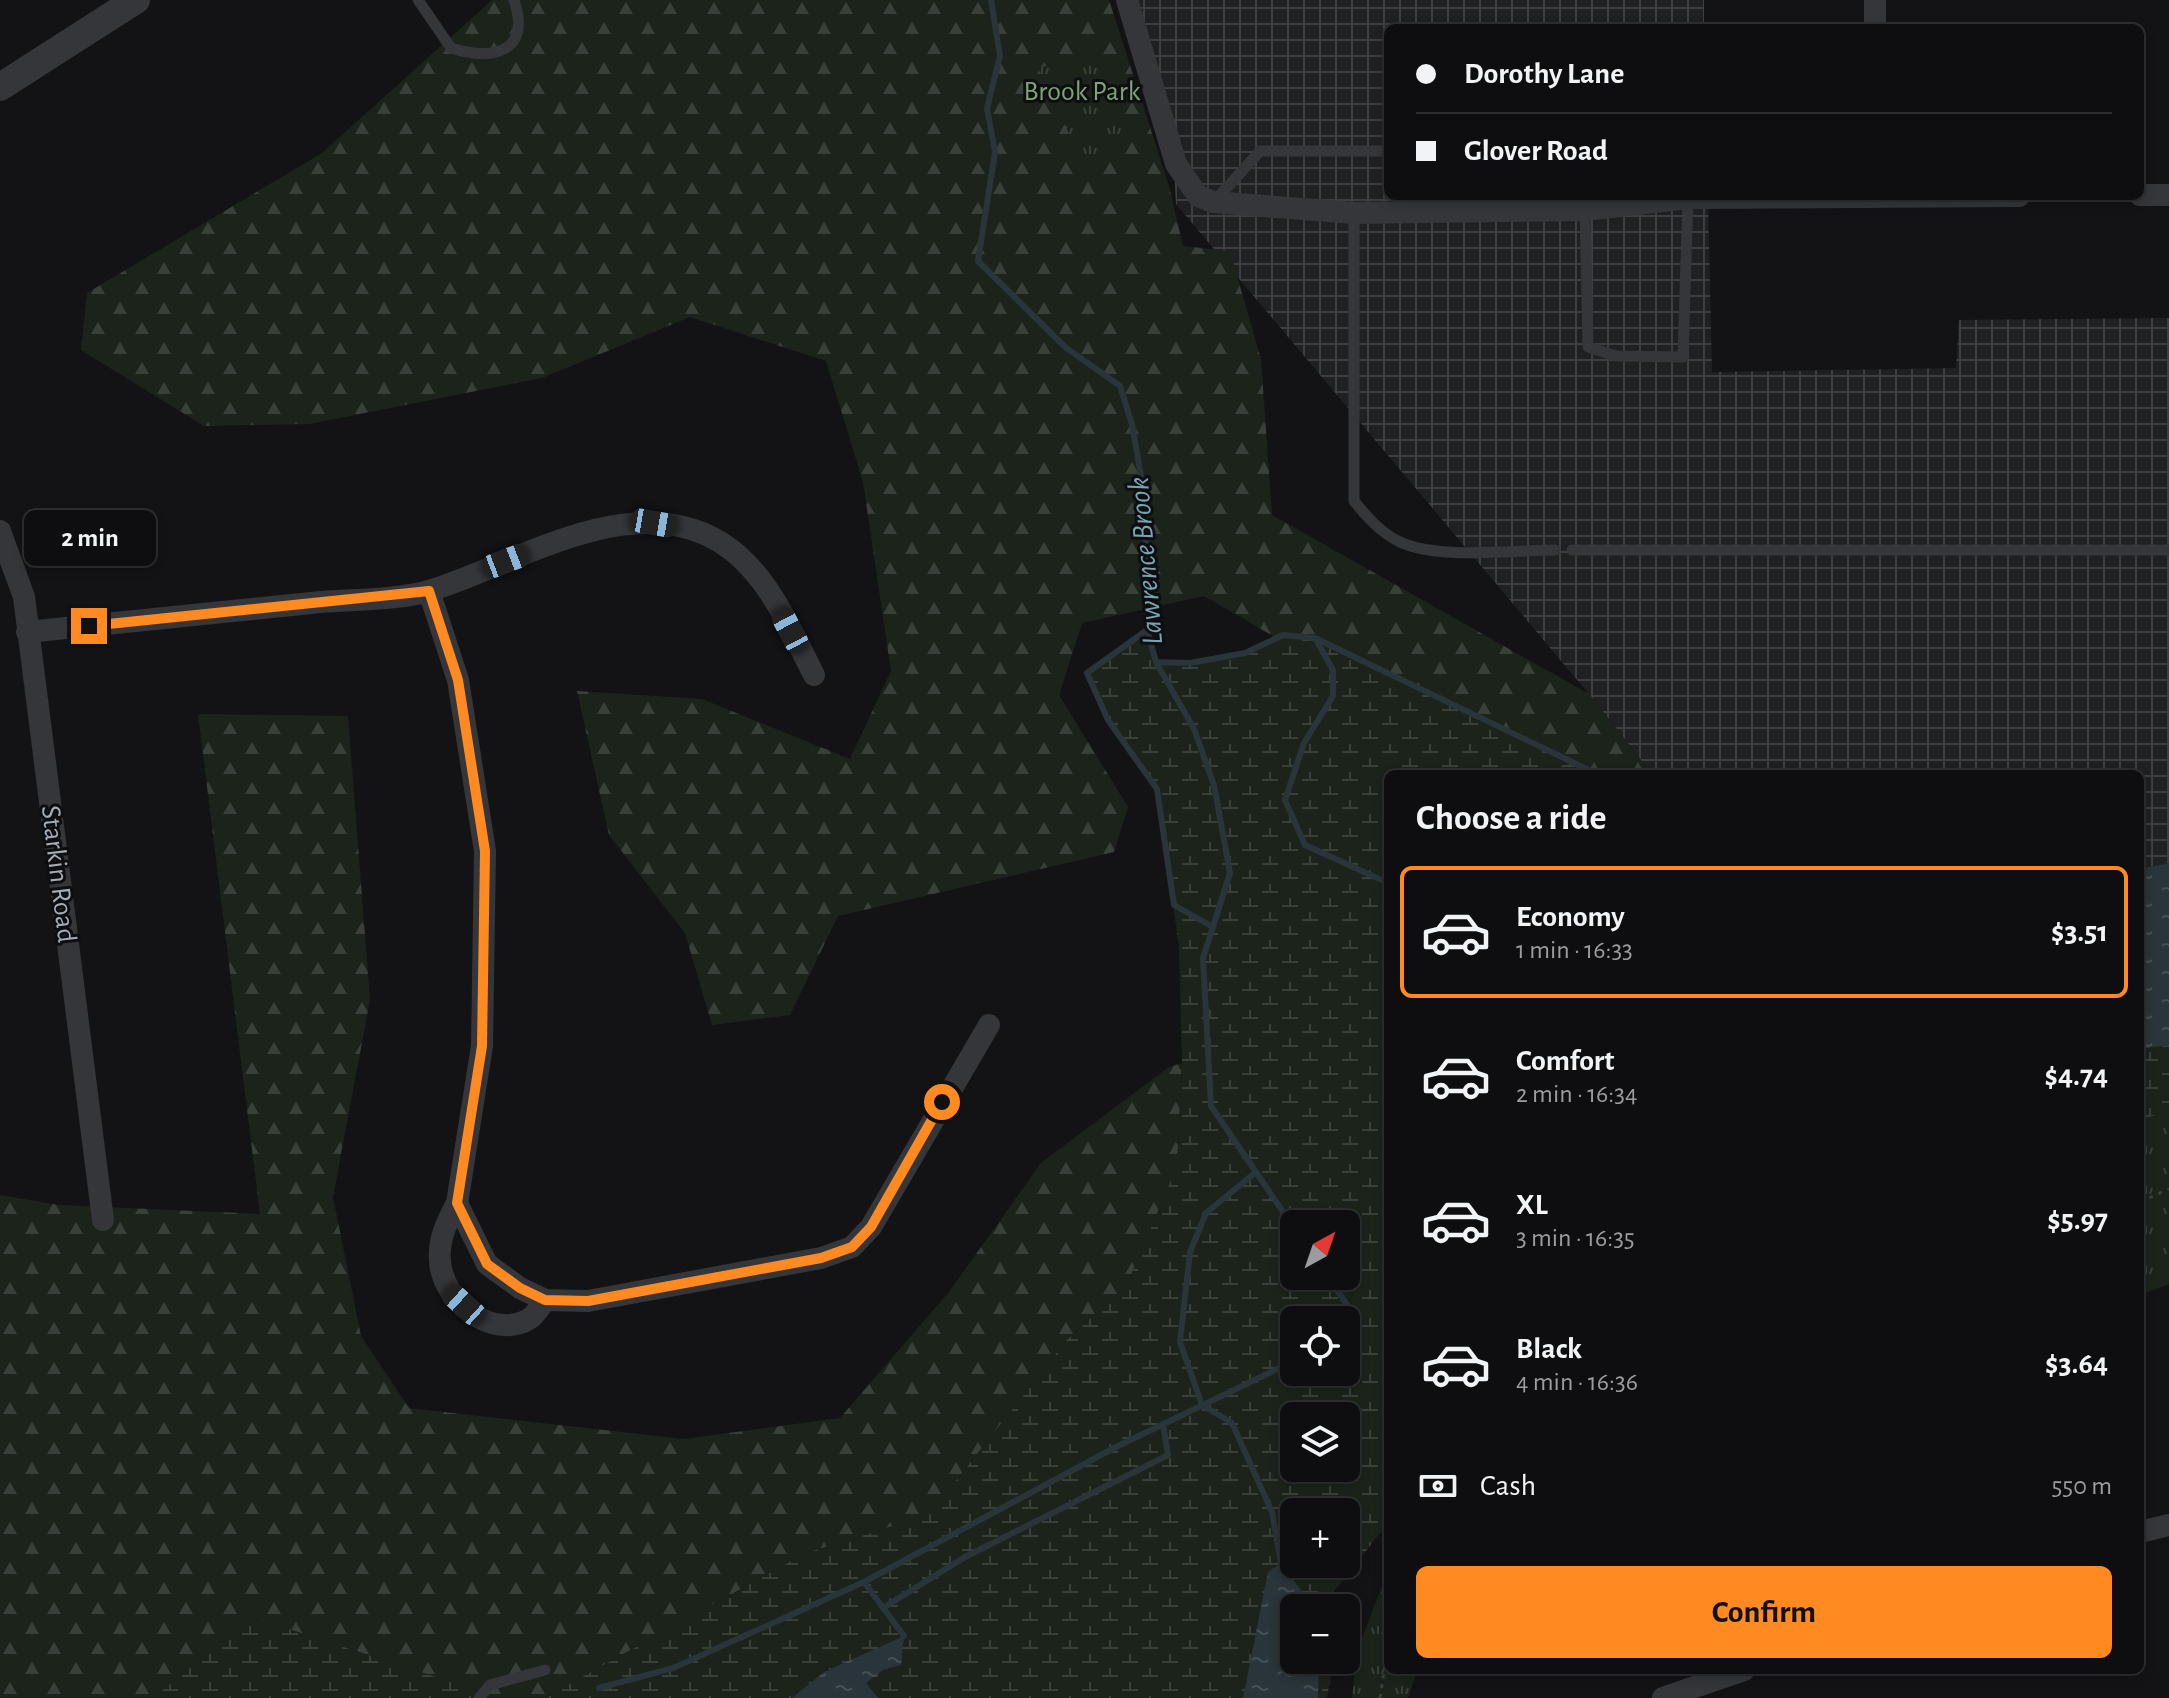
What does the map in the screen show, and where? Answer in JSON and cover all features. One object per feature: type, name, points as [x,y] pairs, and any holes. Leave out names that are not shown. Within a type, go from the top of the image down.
[{"type":"street","points":[[0,87],[136,0]]},
{"type":"street","points":[[1127,0],[1176,164],[1198,196],[1213,202],[1354,213],[1560,203],[1585,210],[1664,200]]},
{"type":"street","points":[[1875,0],[1875,24]]},
{"type":"street","points":[[2144,195],[2169,195]]},
{"type":"street","points":[[27,632],[429,591],[558,541],[611,528],[654,523],[694,530],[735,550],[766,585],[814,675]]},
{"type":"street","name":"Starkin Road","points":[[0,531],[24,597],[103,1220]]},
{"type":"street","points":[[429,591],[458,680],[485,851],[482,1046],[457,1203],[441,1234],[440,1263],[449,1291],[479,1318],[505,1326],[531,1318],[545,1300]]},
{"type":"street","points":[[457,1203],[487,1264],[520,1288],[545,1300],[588,1301],[821,1258],[852,1247],[871,1227],[989,1025]]},
{"type":"street","points":[[2144,1531],[2169,1525]]},
{"type":"street","points":[[1663,1698],[1732,1674]]},
{"type":"lane","points":[[418,0],[451,48],[483,56],[500,53],[516,35],[520,18],[514,0]]},
{"type":"lane","points":[[1213,202],[1260,151],[1384,151]]},
{"type":"lane","points":[[1585,210],[1588,347],[1616,356],[1683,357],[1688,200]]},
{"type":"lane","points":[[1354,213],[1354,501],[1380,528],[1399,542],[1424,550],[1555,550]]},
{"type":"lane","points":[[1572,550],[2169,550]]},
{"type":"lane","points":[[479,1698],[490,1685],[545,1670]]},
{"type":"path","points":[[2144,1200],[2169,1189]]},
{"type":"path","points":[[1380,1698],[1384,1672]]},
{"type":"shaded area","points":[[1121,0],[1704,0],[1704,24],[1384,24],[1384,200],[1708,200],[1712,372],[1956,368],[1959,320],[2169,318],[2169,863],[2144,868],[2144,770],[1649,770],[1589,694],[1176,204],[1174,170]]},
{"type":"green space","points":[[492,0],[1109,0],[1169,186],[1183,246],[1230,251],[1261,359],[1272,515],[1589,694],[1649,770],[1573,770],[1333,671],[1204,596],[1082,623],[1059,695],[1128,807],[1114,852],[838,916],[790,1015],[712,1025],[685,933],[609,835],[577,691],[702,699],[850,759],[891,671],[863,482],[826,361],[690,317],[542,378],[309,424],[204,426],[81,350],[87,293],[322,153]]},
{"type":"green space","name":"Brook Park","points":[[1102,52],[1112,89],[1129,87],[1134,96],[1133,103],[1117,107],[1128,144],[1081,159],[1038,68]]},
{"type":"green space","points":[[1147,630],[1156,662],[1190,663],[1245,653],[1283,635],[1315,638],[1589,770],[1384,770],[1384,1528],[1360,1559],[1360,1498],[1280,1498],[1280,1578],[1345,1578],[1332,1594],[1280,1594],[1280,1674],[1331,1674],[1327,1698],[544,1698],[806,1553],[929,1515],[1067,1340],[1127,1285],[1177,1166],[1182,1063],[1179,947],[1157,789],[1108,720],[1087,673]]},
{"type":"green space","points":[[198,714],[348,716],[370,1000],[333,1197],[361,1336],[409,1408],[684,1439],[840,1418],[949,1292],[1041,1163],[1169,1067],[1182,1063],[1177,1166],[1127,1285],[1067,1340],[929,1515],[806,1553],[544,1698],[500,1698],[252,1617],[153,1698],[0,1698],[0,1195],[59,1205],[260,1214]]},
{"type":"green space","points":[[2169,1045],[2169,1111],[2144,1119],[2144,1048]]},
{"type":"green space","points":[[2169,1111],[2169,1284],[2144,1293],[2144,1119]]},
{"type":"green space","points":[[1384,1581],[1384,1674],[1416,1674],[1408,1698],[1352,1698],[1355,1674],[1360,1674],[1360,1643]]},
{"type":"green space","points":[[252,1617],[500,1698],[153,1698]]},
{"type":"water","points":[[2169,863],[2169,1045],[2144,1048],[2144,868]]},
{"type":"water","points":[[1280,1564],[1280,1578],[1292,1578],[1304,1594],[1280,1594],[1280,1674],[1319,1674],[1318,1698],[1243,1698],[1268,1572]]},
{"type":"water","points":[[904,1636],[901,1665],[883,1670],[866,1683],[878,1698],[792,1698],[824,1672]]},
{"type":"waterway","name":"Lawrence Brook","points":[[991,0],[1000,56],[987,108],[995,152],[978,261],[1065,347],[1120,386],[1132,424],[1145,499],[1147,630],[1156,662],[1190,663],[1245,653],[1283,635],[1315,638],[1333,670],[1333,696],[1304,743],[1285,800],[1305,845],[1384,881]]},
{"type":"waterway","points":[[1147,630],[1087,673],[1108,720],[1157,789],[1174,905],[1213,927]]},
{"type":"waterway","points":[[1315,638],[1589,770]]},
{"type":"waterway","points":[[1156,662],[1194,729],[1214,785],[1230,873],[1203,958],[1211,1106],[1282,1210]]},
{"type":"waterway","points":[[1256,1172],[1206,1213],[1190,1252],[1180,1342],[1202,1405],[1232,1423],[1272,1512],[1280,1557]]},
{"type":"waterway","points":[[1337,1290],[1348,1306]]},
{"type":"waterway","points":[[599,1688],[673,1668],[864,1582],[1116,1447],[1280,1368]]},
{"type":"waterway","points":[[883,1608],[965,1557],[1168,1455],[1163,1424]]},
{"type":"waterway","points":[[864,1582],[904,1636]]},
{"type":"route","points":[[89,626],[429,591],[458,680],[485,851],[482,1046],[457,1203],[487,1264],[520,1288],[545,1300],[588,1301],[821,1258],[852,1247],[871,1227],[942,1102]]}]
